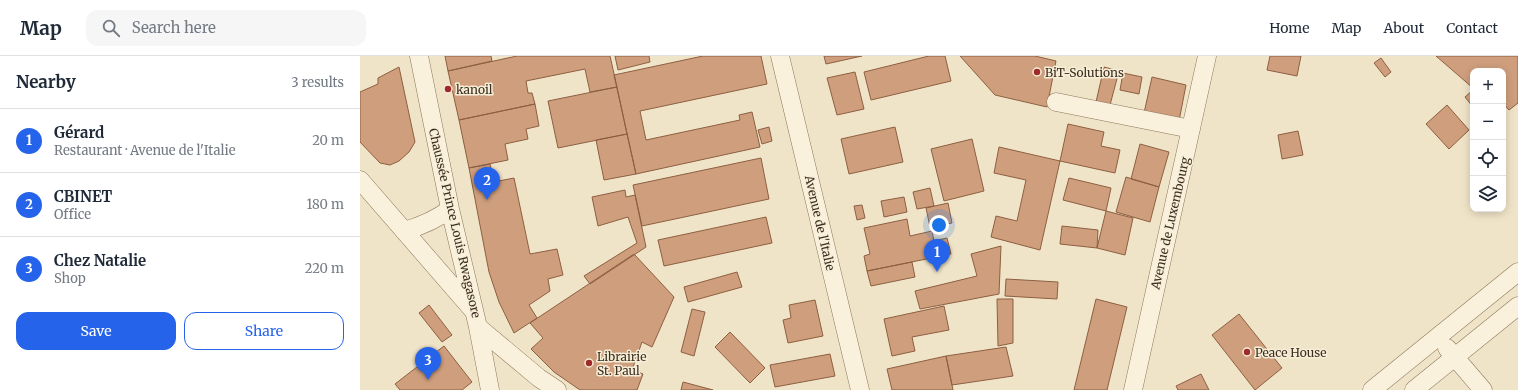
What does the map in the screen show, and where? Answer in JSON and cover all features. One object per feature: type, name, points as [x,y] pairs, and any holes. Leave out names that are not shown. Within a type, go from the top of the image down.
[{"type":"street","name":"Chaussée Prince Louis Rwagasore","points":[[419,56],[450,209],[476,319],[490,390]]},
{"type":"street","name":"Avenue de l'Italie","points":[[780,56],[860,390]]},
{"type":"street","name":"Avenue de Luxembourg","points":[[1133,390],[1207,56]]},
{"type":"street","points":[[1056,102],[1191,129]]},
{"type":"street","points":[[360,180],[476,319],[539,378],[556,390]]},
{"type":"street","points":[[404,231],[438,218],[450,209]]},
{"type":"street","points":[[1372,390],[1518,272]]},
{"type":"street","points":[[1402,366],[1417,389],[1454,356],[1518,306]]},
{"type":"street","points":[[1437,337],[1483,390]]},
{"type":"building","points":[[445,56],[491,56],[492,61],[448,71]]},
{"type":"building","points":[[517,56],[610,56],[617,87],[590,92],[585,69],[526,81],[528,93],[532,93],[535,104],[459,120],[448,71]]},
{"type":"building","points":[[615,56],[649,56],[650,62],[618,70]]},
{"type":"building","points":[[703,56],[761,56],[767,84],[640,111],[646,140],[740,120],[739,115],[752,112],[760,147],[636,174],[614,75]]},
{"type":"building","points":[[824,56],[862,56],[826,64]]},
{"type":"building","points":[[929,56],[945,56],[951,81],[871,100],[864,72]]},
{"type":"building","points":[[960,56],[1035,56],[1056,61],[1047,107],[995,95]]},
{"type":"building","points":[[1270,56],[1301,56],[1297,76],[1267,70]]},
{"type":"building","points":[[1436,56],[1518,56],[1518,103],[1509,110],[1506,106],[1506,68],[1470,68],[1470,85]]},
{"type":"building","points":[[1381,58],[1391,72],[1385,77],[1374,63]]},
{"type":"building","points":[[399,67],[415,142],[409,152],[399,161],[390,165],[380,163],[360,142],[360,92],[378,84],[378,78]]},
{"type":"building","points":[[1104,67],[1119,71],[1110,105],[1096,102]]},
{"type":"building","points":[[855,72],[864,109],[837,115],[827,78]]},
{"type":"building","points":[[1123,73],[1142,77],[1139,94],[1120,90]]},
{"type":"building","points":[[1152,77],[1186,85],[1179,121],[1144,113]]},
{"type":"building","points":[[617,87],[627,134],[558,148],[548,101]]},
{"type":"building","points":[[1470,93],[1470,103],[1465,97]]},
{"type":"building","points":[[535,104],[539,126],[526,129],[528,139],[505,144],[508,160],[469,168],[459,120]]},
{"type":"building","points":[[1447,105],[1469,130],[1449,149],[1426,124]]},
{"type":"building","points":[[1068,124],[1104,132],[1101,146],[1120,150],[1115,173],[1060,161]]},
{"type":"building","points":[[769,127],[772,141],[762,144],[758,130]]},
{"type":"building","points":[[895,127],[903,162],[849,174],[841,139]]},
{"type":"building","points":[[1298,131],[1303,155],[1282,159],[1278,135]]},
{"type":"building","points":[[627,134],[636,174],[604,180],[596,140]]},
{"type":"building","points":[[972,139],[984,191],[944,201],[931,149]]},
{"type":"building","points":[[1140,144],[1169,152],[1159,187],[1131,179]]},
{"type":"building","points":[[999,147],[1060,161],[1040,250],[991,237],[996,216],[1017,221],[1026,180],[994,173]]},
{"type":"building","points":[[761,158],[769,199],[642,226],[633,185]]},
{"type":"building","points":[[490,164],[494,182],[514,178],[530,254],[557,249],[563,275],[548,279],[550,291],[529,305],[537,318],[514,333],[499,302],[489,272],[469,168]]},
{"type":"building","points":[[1126,177],[1159,187],[1150,222],[1116,212]]},
{"type":"building","points":[[1069,178],[1111,188],[1106,211],[1063,200]]},
{"type":"building","points":[[930,188],[934,206],[917,209],[913,192]]},
{"type":"building","points":[[625,190],[626,197],[635,195],[646,247],[590,284],[584,276],[637,243],[628,217],[598,226],[592,197]]},
{"type":"building","points":[[904,197],[907,212],[884,217],[881,201]]},
{"type":"building","points":[[948,203],[952,223],[930,227],[926,208]]},
{"type":"building","points":[[862,205],[865,218],[857,220],[854,206]]},
{"type":"building","points":[[1106,211],[1133,218],[1125,255],[1097,248]]},
{"type":"building","points":[[766,217],[772,243],[664,266],[658,240]]},
{"type":"building","points":[[907,219],[910,236],[932,231],[934,241],[947,238],[951,254],[867,271],[864,256],[870,254],[864,228]]},
{"type":"building","points":[[1062,226],[1098,230],[1097,248],[1060,244]]},
{"type":"building","points":[[1001,246],[999,294],[920,309],[915,291],[977,276],[971,254]]},
{"type":"building","points":[[634,254],[674,297],[652,347],[642,342],[632,370],[643,374],[637,390],[580,390],[554,372],[531,349],[543,338],[530,323]]},
{"type":"building","points":[[912,262],[915,277],[871,286],[867,271]]},
{"type":"building","points":[[737,272],[742,287],[688,302],[684,287]]},
{"type":"building","points":[[1006,279],[1058,282],[1057,299],[1005,296]]},
{"type":"building","points":[[997,299],[1013,299],[1013,343],[998,346]]},
{"type":"building","points":[[1096,299],[1127,307],[1107,390],[1074,390]]},
{"type":"building","points":[[815,300],[823,336],[788,343],[783,320],[791,318],[789,305]]},
{"type":"building","points":[[429,305],[452,335],[442,342],[419,313]]},
{"type":"building","points":[[944,306],[949,330],[912,337],[915,351],[892,356],[884,319]]},
{"type":"building","points":[[692,309],[705,312],[694,356],[681,352]]},
{"type":"building","name":"Peace House","points":[[1239,314],[1282,368],[1255,390],[1212,335]]},
{"type":"building","points":[[730,332],[765,368],[750,383],[715,347]]},
{"type":"building","points":[[444,346],[472,382],[462,390],[400,390],[395,384]]},
{"type":"building","points":[[1006,347],[1013,376],[952,385],[946,356]]},
{"type":"building","points":[[830,354],[835,376],[775,387],[770,365]]},
{"type":"building","points":[[946,356],[953,390],[892,390],[887,369]]},
{"type":"building","points":[[1201,374],[1209,390],[1178,390],[1176,386]]},
{"type":"building","points":[[683,382],[713,390],[681,390]]},
{"type":"place","name":"BiT-Solutions","points":[[1037,72]]},
{"type":"place","name":"kanoil","points":[[448,89]]},
{"type":"place","name":"CBINET","points":[[487,200]]},
{"type":"place","name":"Gérard","points":[[937,272]]},
{"type":"place","name":"Peace House","points":[[1247,352]]},
{"type":"place","name":"Librairie St. Paul","points":[[589,363]]},
{"type":"place","name":"Chez Natalie","points":[[428,380]]}]
